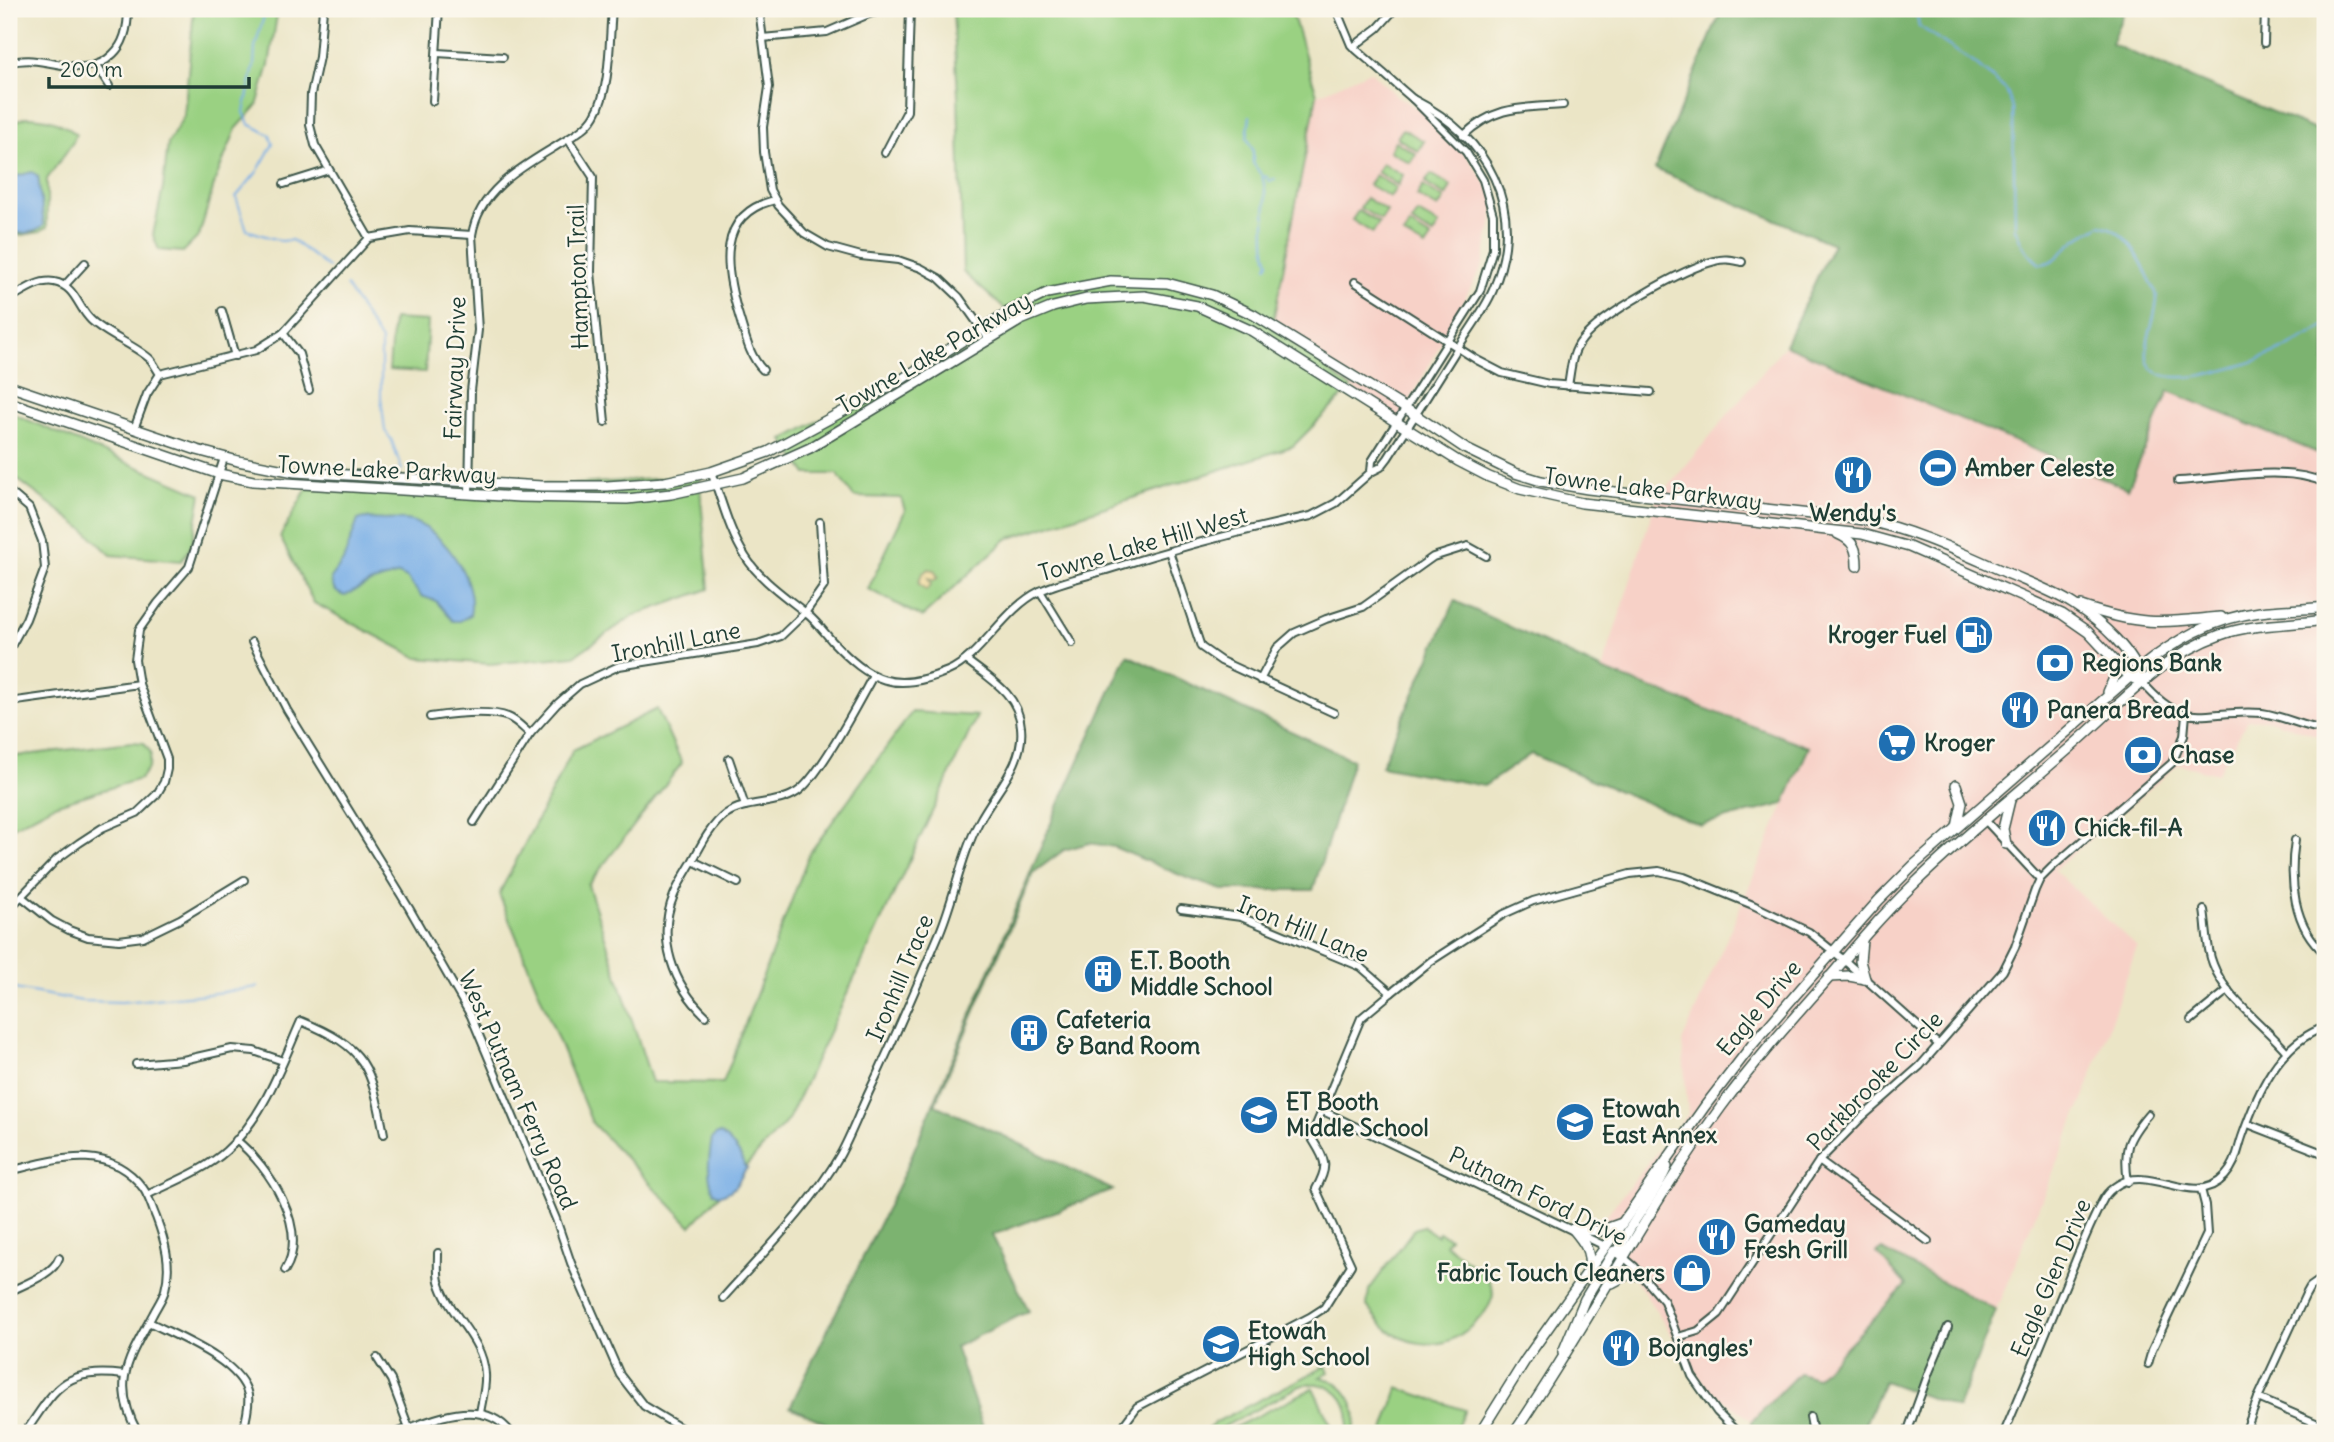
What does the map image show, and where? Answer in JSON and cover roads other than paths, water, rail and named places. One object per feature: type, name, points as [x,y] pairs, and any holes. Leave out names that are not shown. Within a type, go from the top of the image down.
[{"type":"main road","name":"Towne Lake Parkway","points":[[9,386],[224,458],[295,471],[542,486],[666,482],[711,472],[768,452],[899,381],[1008,312],[1047,293],[1111,281],[1167,283],[1212,295],[1255,315],[1479,456],[1541,481],[1588,489],[1877,522],[1927,538],[2071,603],[2109,633],[2139,669],[2143,683]]},
{"type":"main road","name":"Towne Lake Parkway","points":[[9,402],[219,474],[253,481],[469,494],[627,499],[671,494],[743,478],[810,448],[988,338],[1042,311],[1086,299],[1144,296],[1197,306],[1252,331],[1475,471],[1533,494],[1582,503],[1872,536],[1909,547],[2039,603],[2074,622],[2130,677],[2143,683]]},
{"type":"main road","points":[[1827,530],[1841,535],[1853,544],[1857,554],[1857,566]]},
{"type":"main road","points":[[2071,603],[2125,620],[2152,623],[2325,607]]},
{"type":"main road","points":[[2139,669],[2187,635],[2244,615]]},
{"type":"main road","points":[[2143,683],[2185,652],[2219,636],[2265,625],[2325,620]]},
{"type":"main road","points":[[2101,701],[2114,678],[2109,654]]},
{"type":"main road","name":"Eagle Drive","points":[[1514,1433],[1608,1287],[1623,1222],[1731,1071],[1833,951],[1914,865],[2139,669]]},
{"type":"main road","name":"Eagle Drive","points":[[1480,1433],[1526,1359],[1587,1272],[1616,1252],[1771,1043],[1863,937],[1921,877],[2143,683]]},
{"type":"main road","points":[[1956,785],[1962,803],[1957,827]]},
{"type":"main road","points":[[2006,844],[2004,822],[2011,798]]},
{"type":"main road","points":[[1829,977],[1866,979],[1860,961],[1863,937]]},
{"type":"main road","points":[[1560,1364],[1585,1299],[1658,1187],[1673,1153]]},
{"type":"main road","points":[[1573,1230],[1600,1231],[1623,1222]]},
{"type":"main road","points":[[1573,1230],[1590,1255],[1587,1272]]},
{"type":"main road","points":[[1608,1287],[1629,1274],[1643,1276]]},
{"type":"street","points":[[9,63],[17,60],[43,60],[72,67],[96,66],[108,60],[118,50],[125,35],[128,9]]},
{"type":"street","points":[[323,9],[319,57],[309,110],[310,124],[315,145],[369,238]]},
{"type":"street","points":[[433,100],[439,9]]},
{"type":"street","name":"Fairway Drive","points":[[469,494],[471,391],[478,330],[472,235],[480,209],[489,194],[580,131],[594,118],[601,104],[605,84],[612,9]]},
{"type":"street","points":[[759,9],[769,88],[764,152],[775,200],[804,233],[828,247],[861,256],[898,260],[939,278],[959,297],[988,338]]},
{"type":"street","points":[[762,38],[828,32],[869,14],[889,9]]},
{"type":"street","points":[[885,153],[906,111],[910,9]]},
{"type":"street","points":[[1336,9],[1353,47],[1413,99]]},
{"type":"street","points":[[1353,47],[1378,29],[1395,9]]},
{"type":"street","points":[[2264,43],[2265,9]]},
{"type":"street","points":[[437,53],[503,57]]},
{"type":"street","points":[[96,66],[108,86]]},
{"type":"street","name":"Towne Lake Hill West","points":[[711,472],[734,537],[746,559],[805,613],[852,662],[873,676],[890,682],[916,683],[966,660],[1013,610],[1040,591],[1169,551],[1311,516],[1336,503],[1371,471],[1381,467],[1388,458],[1493,291],[1504,252],[1505,228],[1501,197],[1493,174],[1480,151],[1437,111],[1413,99]]},
{"type":"street","name":"Towne Lake Hill West","points":[[1371,471],[1373,461],[1396,422],[1480,291],[1490,265],[1494,232],[1493,215],[1483,180],[1475,164],[1457,142],[1413,99]]},
{"type":"street","points":[[1457,142],[1482,118],[1515,108],[1563,105]]},
{"type":"street","name":"Hampton Trail","points":[[568,139],[593,177],[591,272],[605,422]]},
{"type":"street","points":[[284,184],[329,170]]},
{"type":"street","points":[[763,370],[755,362],[734,299],[727,247],[741,219],[749,211],[758,204],[775,200]]},
{"type":"street","points":[[134,429],[147,394],[160,374],[256,350],[283,333],[369,238],[410,231],[472,235]]},
{"type":"street","points":[[1568,386],[1572,359],[1580,341],[1612,315],[1665,281],[1687,271],[1714,261],[1728,259],[1742,262]]},
{"type":"street","points":[[65,285],[85,262]]},
{"type":"street","points":[[9,299],[41,282],[52,281],[65,285],[75,294],[91,320],[150,359],[160,374]]},
{"type":"street","points":[[1355,282],[1457,348],[1502,373],[1533,382],[1651,392]]},
{"type":"street","points":[[222,311],[236,356]]},
{"type":"street","points":[[283,333],[299,354],[309,390]]},
{"type":"street","points":[[9,909],[57,859],[102,828],[137,813],[157,794],[164,782],[167,759],[139,684],[135,660],[139,630],[189,567],[224,458]]},
{"type":"street","points":[[2178,481],[2283,474],[2309,476],[2325,483]]},
{"type":"street","points":[[9,491],[29,508],[42,541],[45,568],[26,619],[9,650]]},
{"type":"street","name":"Ironhill Lane","points":[[474,822],[530,733],[580,684],[619,666],[758,643],[781,636],[805,613],[824,586],[820,522]]},
{"type":"street","points":[[1260,680],[1277,648],[1294,633],[1363,607],[1433,557],[1468,546],[1486,556]]},
{"type":"street","points":[[1169,551],[1195,636],[1201,647],[1221,661],[1334,713]]},
{"type":"street","points":[[1040,591],[1072,643]]},
{"type":"street","name":"West Putnam Ferry Road","points":[[252,642],[287,710],[409,908],[471,1016],[556,1219],[571,1263],[620,1375],[644,1406],[690,1433]]},
{"type":"street","name":"Ironhill Trace","points":[[723,1298],[799,1212],[839,1156],[900,1026],[949,911],[979,822],[1014,766],[1022,727],[1018,711],[1008,693],[966,660]]},
{"type":"street","points":[[706,1016],[676,978],[666,931],[673,896],[718,820],[729,812],[746,806],[776,801],[797,792],[806,784],[873,676]]},
{"type":"street","points":[[2143,683],[2167,708],[2186,715],[2263,714],[2325,730]]},
{"type":"street","points":[[9,702],[139,684]]},
{"type":"street","points":[[430,717],[477,713],[503,715],[530,733]]},
{"type":"street","name":"Parkbrooke Circle","points":[[1678,1337],[1698,1331],[1719,1314],[1819,1161],[1861,1118],[1909,1077],[2003,971],[2040,880],[2172,763],[2184,736],[2186,715]]},
{"type":"street","points":[[729,758],[746,806]]},
{"type":"street","points":[[1985,820],[2040,880]]},
{"type":"street","points":[[2295,840],[2292,869],[2300,919],[2309,937],[2325,953]]},
{"type":"street","points":[[692,861],[738,883]]},
{"type":"street","points":[[1123,1433],[1125,1423],[1137,1408],[1324,1308],[1351,1265],[1316,1189],[1325,1172],[1325,1160],[1311,1137],[1361,1018],[1431,961],[1504,914],[1543,898],[1630,874],[1659,872],[1684,877],[1754,905],[1809,932],[1938,1044]]},
{"type":"street","points":[[22,897],[52,921],[69,930],[88,937],[119,940],[143,937],[180,919],[244,880]]},
{"type":"street","name":"Iron Hill Lane","points":[[1181,909],[1241,917],[1361,967],[1391,993]]},
{"type":"street","points":[[2204,910],[2213,964],[2228,990],[2287,1052]]},
{"type":"street","points":[[2192,1020],[2228,990]]},
{"type":"street","points":[[147,1195],[225,1153],[275,1082],[302,1021],[346,1043],[357,1054],[368,1071],[375,1091],[384,1134]]},
{"type":"street","points":[[2148,1114],[2131,1134],[2124,1157],[2128,1182],[2148,1179],[2191,1190],[2201,1189],[2223,1178],[2232,1168],[2261,1087],[2287,1052],[2316,1030],[2325,1028]]},
{"type":"street","points":[[136,1064],[183,1060],[232,1049],[254,1052],[283,1061]]},
{"type":"street","name":"Putnam Ford Drive","points":[[1321,1110],[1616,1252],[1643,1276],[1664,1301],[1686,1362],[1700,1389],[1738,1433]]},
{"type":"street","points":[[2248,1124],[2325,1154]]},
{"type":"street","points":[[236,1140],[249,1150],[265,1169],[279,1192],[289,1219],[292,1249],[285,1270]]},
{"type":"street","points":[[9,1171],[70,1157],[97,1159],[110,1163],[134,1178],[147,1195],[163,1234],[168,1257],[165,1293],[134,1347],[124,1375],[127,1406],[138,1433]]},
{"type":"street","points":[[1819,1161],[1928,1241]]},
{"type":"street","name":"Eagle Glen Drive","points":[[2004,1433],[2105,1196],[2120,1183],[2128,1182]]},
{"type":"street","points":[[2148,1364],[2207,1234],[2201,1189]]},
{"type":"street","points":[[438,1253],[439,1281],[444,1293],[471,1335],[483,1361],[485,1387],[480,1413]]},
{"type":"street","points":[[10,1290],[50,1271],[59,1258]]},
{"type":"street","points":[[2245,1433],[2258,1398],[2305,1296],[2317,1282],[2325,1283]]},
{"type":"street","points":[[149,1322],[222,1361],[243,1382],[248,1396],[243,1433]]},
{"type":"street","points":[[1908,1433],[1924,1383],[1948,1327]]},
{"type":"street","points":[[377,1358],[391,1380],[410,1429]]},
{"type":"street","points":[[25,1433],[50,1395],[62,1383],[87,1373],[124,1375]]},
{"type":"street","points":[[2258,1398],[2325,1427]]},
{"type":"street","points":[[396,1433],[454,1413],[480,1413],[505,1425],[511,1433]]},
{"type":"street","points":[[1810,1417],[1813,1433]]},
{"type":"water","points":[[32,172],[38,176],[44,225],[33,231],[9,233],[9,178]]},
{"type":"water","points":[[364,518],[414,522],[437,537],[457,560],[464,574],[469,588],[470,615],[460,621],[453,621],[436,601],[421,596],[407,578],[399,574],[370,583],[345,596],[336,592],[331,578],[343,561],[358,520]]},
{"type":"water","points":[[721,1134],[732,1145],[747,1168],[734,1187],[720,1195],[714,1193],[709,1173],[712,1138]]},
{"type":"waterway","points":[[262,9],[264,16],[255,47],[254,66],[244,112],[249,124],[270,135],[273,144],[257,172],[236,197],[247,230],[281,241],[292,240],[329,268]]},
{"type":"waterway","points":[[1916,9],[1919,26],[1974,63],[2006,90],[2013,108],[2015,228],[2031,256],[2040,264],[2051,261],[2079,238],[2101,225],[2118,233],[2136,253],[2157,295],[2147,347],[2148,362],[2157,372],[2172,377],[2192,377],[2236,367],[2275,353],[2325,326]]},
{"type":"waterway","points":[[1250,116],[1247,138],[1253,150],[1253,163],[1262,176],[1269,181],[1275,180]]},
{"type":"waterway","points":[[1262,176],[1265,241],[1269,262],[1267,266]]},
{"type":"waterway","points":[[346,286],[381,341],[381,397],[385,431],[391,439],[402,470]]},
{"type":"waterway","points":[[9,988],[82,1001],[122,1002],[258,987]]},
{"type":"place","name":"Amber Celeste","points":[[1938,468]]},
{"type":"place","name":"Wendy's","points":[[1853,475]]},
{"type":"place","name":"Kroger Fuel","points":[[1974,635]]},
{"type":"place","name":"Regions Bank","points":[[2055,663]]},
{"type":"place","name":"Panera Bread","points":[[2020,710]]},
{"type":"place","name":"Kroger","points":[[1897,743]]},
{"type":"place","name":"Chase","points":[[2143,755]]},
{"type":"place","name":"Chick-fil-A","points":[[2047,828]]},
{"type":"place","name":"E.T. Booth Middle School","points":[[1103,974]]},
{"type":"place","name":"Cafeteria & Band Room","points":[[1029,1033]]},
{"type":"place","name":"ET Booth Middle School","points":[[1259,1115]]},
{"type":"place","name":"Etowah East Annex","points":[[1575,1122]]},
{"type":"place","name":"Gameday Fresh Grill","points":[[1717,1237]]},
{"type":"place","name":"Fabric Touch Cleaners","points":[[1692,1273]]},
{"type":"place","name":"Etowah High School","points":[[1221,1344]]},
{"type":"place","name":"Bojangles'","points":[[1621,1348]]}]
